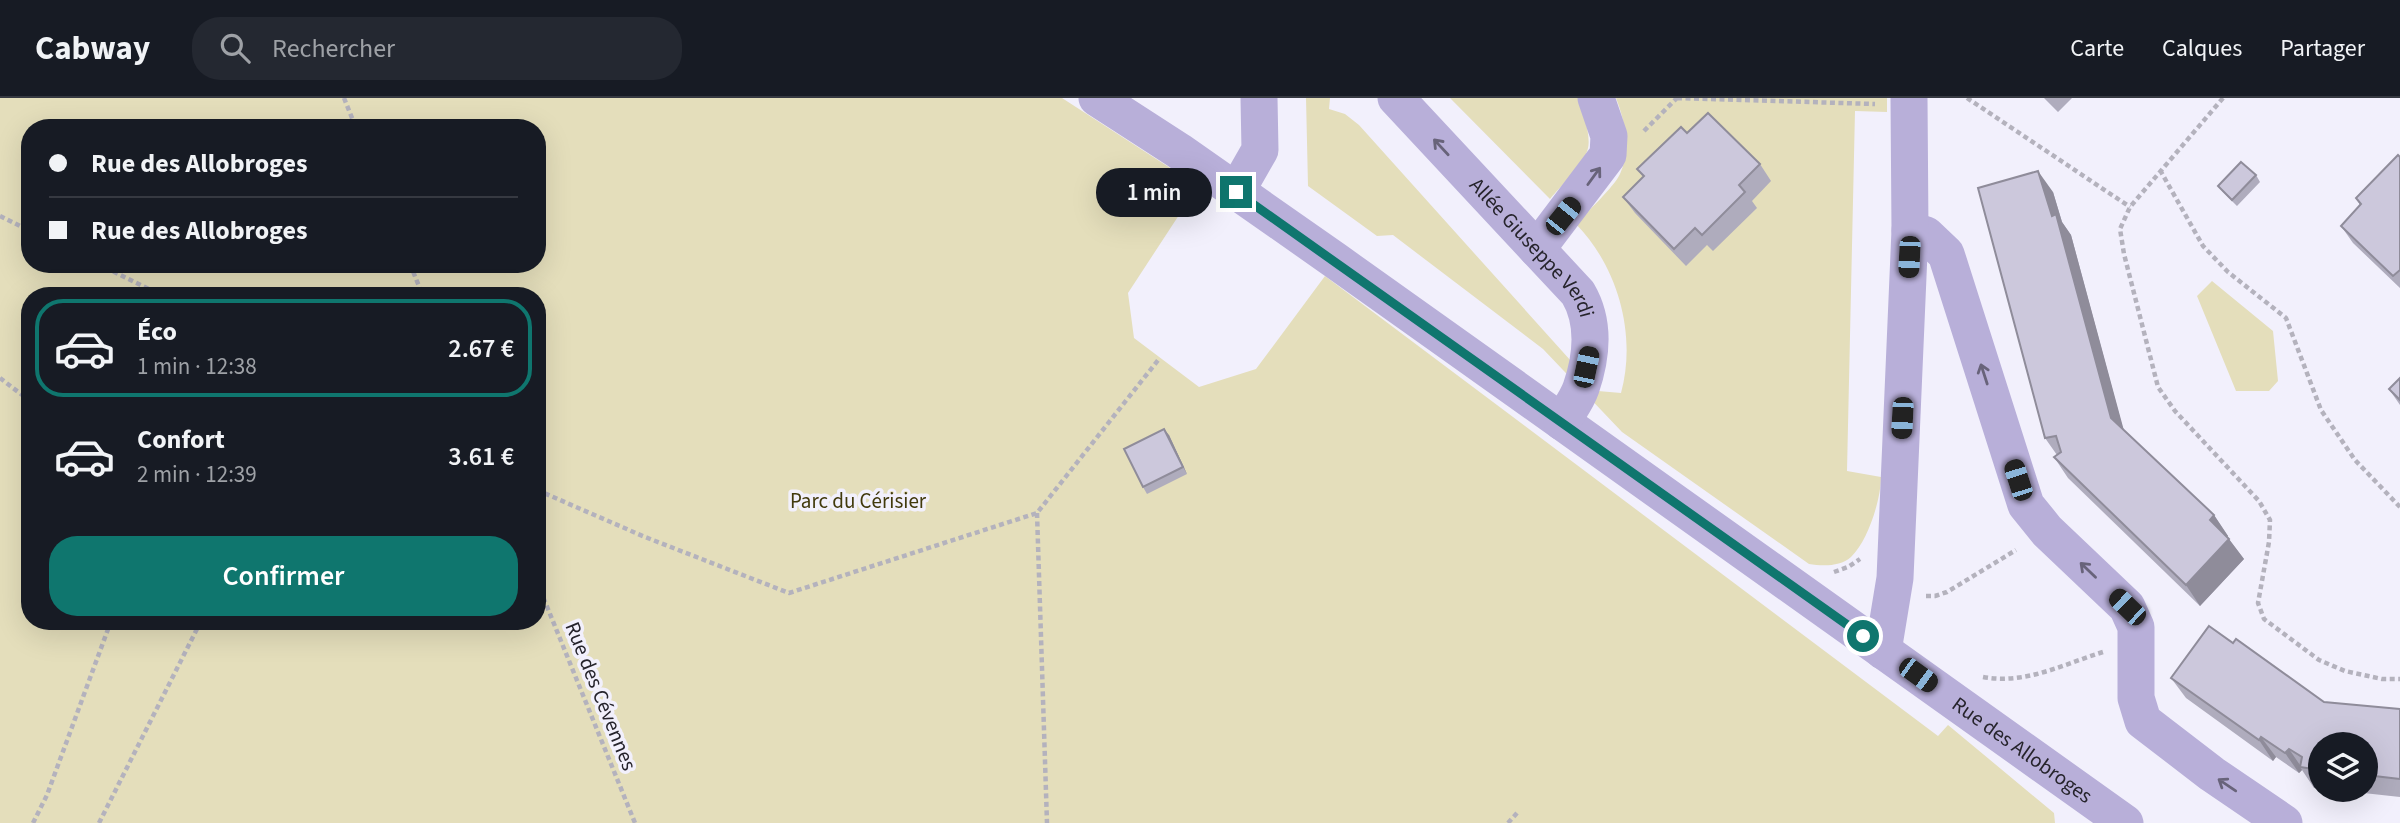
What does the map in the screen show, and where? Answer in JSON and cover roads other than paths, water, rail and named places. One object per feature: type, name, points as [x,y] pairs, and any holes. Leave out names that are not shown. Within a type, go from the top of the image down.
[{"type":"street","name":"Rue des Allobroges","points":[[1097,98],[1236,192],[1884,651],[2107,818]]},
{"type":"street","points":[[1236,192],[1260,150],[1259,98]]},
{"type":"street","name":"Allée Giuseppe Verdi","points":[[1396,98],[1578,293],[1587,310],[1591,344],[1581,390],[1562,422]]},
{"type":"street","points":[[1537,249],[1608,155],[1609,136],[1596,98]]},
{"type":"street","points":[[1884,651],[1895,578],[1910,230],[1909,102]]},
{"type":"street","points":[[1910,230],[1926,235],[1946,254],[2026,505],[2047,531],[2127,607],[2136,627],[2136,698],[2143,721],[2212,775],[2284,823]]},
{"type":"park label","name":"Parc du Cérisier","points":[[858,501]]}]
